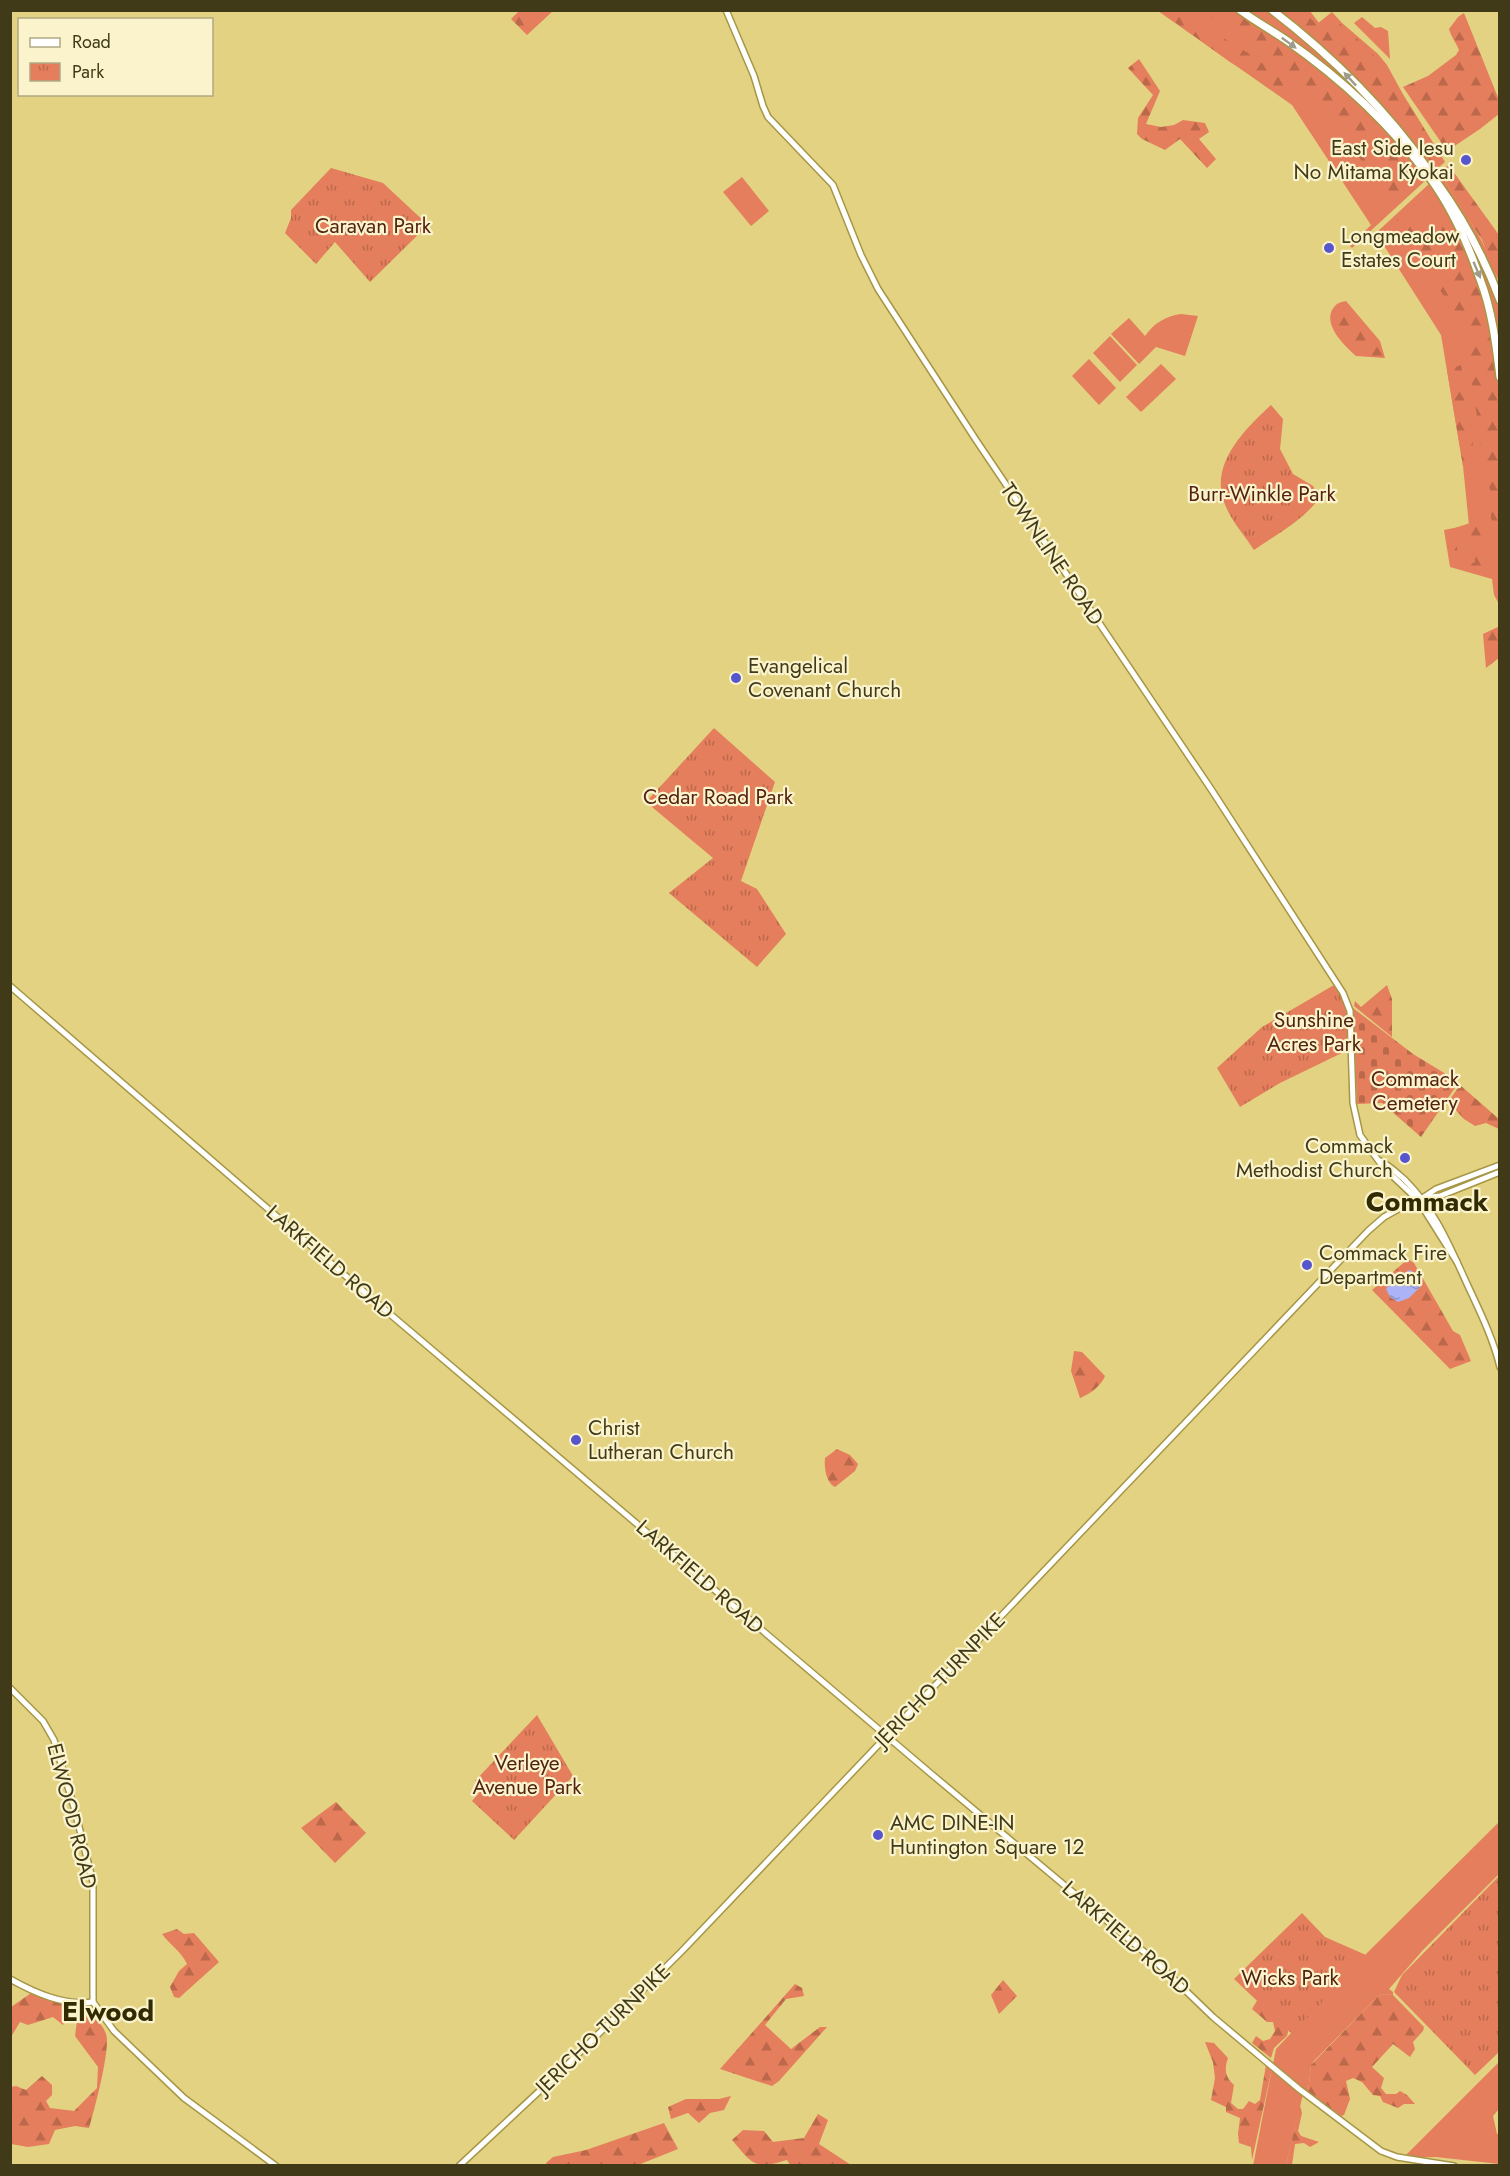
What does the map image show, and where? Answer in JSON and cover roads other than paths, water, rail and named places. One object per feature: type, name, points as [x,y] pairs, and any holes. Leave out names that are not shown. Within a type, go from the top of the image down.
[{"type":"highway","points":[[1240,10],[1287,41],[1331,75],[1393,134],[1430,178],[1458,226],[1481,280],[1490,310],[1500,377]]},
{"type":"highway","points":[[1272,10],[1343,72],[1424,164],[1459,214],[1476,244],[1500,300]]},
{"type":"main road","name":"TOWNLINE ROAD","points":[[726,10],[754,76],[768,117],[833,185],[861,255],[878,289],[976,440],[1211,789],[1343,993],[1350,1011],[1353,1103],[1360,1135],[1378,1160],[1398,1174],[1420,1199],[1443,1232],[1493,1341],[1500,1366]]},
{"type":"main road","name":"LARKFIELD ROAD","points":[[10,986],[384,1309],[1155,1961],[1213,2017],[1299,2089],[1373,2147],[1397,2157],[1454,2166]]},
{"type":"main road","points":[[1479,1178],[1487,1170],[1499,1168]]},
{"type":"main road","points":[[1479,1178],[1499,1168]]},
{"type":"main road","name":"JERICHO TURNPIKE","points":[[459,2166],[562,2070],[679,1955],[1362,1238],[1387,1215],[1420,1199],[1440,1196],[1479,1178]]},
{"type":"main road","name":"ELWOOD ROAD","points":[[10,1688],[34,1710],[54,1740],[73,1800],[93,1882],[93,2002]]},
{"type":"main road","points":[[10,1979],[31,1990],[57,1999],[78,2004],[93,2002],[114,2031],[183,2098],[276,2166]]},
{"type":"water","points":[[1410,1270],[1417,1275],[1421,1286],[1409,1298],[1398,1302],[1390,1297],[1386,1289],[1396,1277]]},
{"type":"place","name":"East Side Iesu No Mitama Kyokai","points":[[1466,160]]},
{"type":"place","name":"Longmeadow Estates Court","points":[[1329,248]]},
{"type":"place","name":"Evangelical Covenant Church","points":[[736,678]]},
{"type":"place","name":"Commack Methodist Church","points":[[1405,1158]]},
{"type":"place","name":"Commack Fire Department","points":[[1307,1265]]},
{"type":"place","name":"Christ Lutheran Church","points":[[576,1440]]},
{"type":"place","name":"AMC DINE-IN Huntington Square 12","points":[[878,1835]]},
{"type":"district","name":"Commack","points":[[1427,1201]]},
{"type":"district","name":"Elwood","points":[[108,2011]]},
{"type":"park label","name":"Caravan Park","points":[[373,226]]},
{"type":"park label","name":"Burr-Winkle Park","points":[[1262,494]]},
{"type":"park label","name":"Cedar Road Park","points":[[718,797]]},
{"type":"park label","name":"Sunshine Acres Park","points":[[1314,1032]]},
{"type":"park label","name":"Commack Cemetery","points":[[1415,1091]]},
{"type":"park label","name":"Verleye Avenue Park","points":[[527,1775]]},
{"type":"park label","name":"Wicks Park","points":[[1290,1978]]}]
